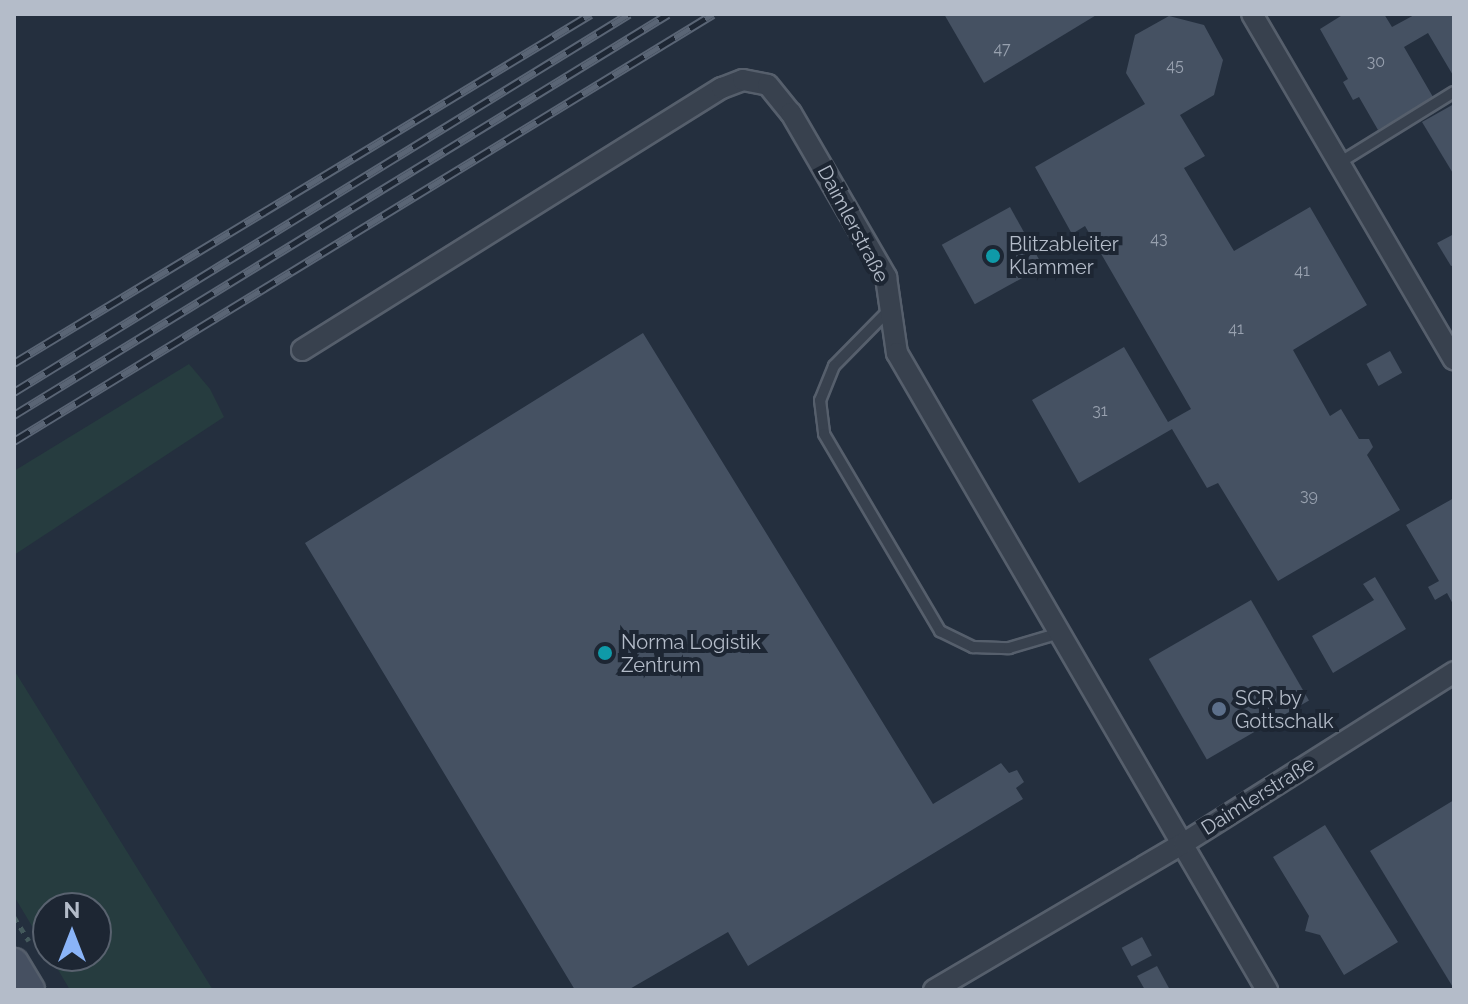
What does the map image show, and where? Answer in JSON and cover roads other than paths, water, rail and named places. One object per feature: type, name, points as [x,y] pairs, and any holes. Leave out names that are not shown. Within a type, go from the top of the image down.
[{"type":"street","points":[[1252,14],[1454,359]]},
{"type":"street","name":"Daimlerstraße","points":[[302,350],[722,88],[743,80],[768,85],[791,113],[886,277],[897,353],[1267,990]]},
{"type":"street","name":"Daimlerstraße","points":[[934,990],[1184,843],[1454,672]]},
{"type":"street","points":[[14,963],[30,990]]},
{"type":"lane","points":[[1339,163],[1454,92]]},
{"type":"lane","points":[[890,309],[834,366],[820,400],[824,434],[940,631],[973,647],[1009,648],[1060,633]]},
{"type":"railway","points":[[14,363],[591,14]]},
{"type":"railway","points":[[14,392],[629,14]]},
{"type":"railway","points":[[14,415],[668,14]]},
{"type":"railway","points":[[14,441],[713,14]]},
{"type":"place","name":"Blitzableiter Klammer","points":[[993,256]]},
{"type":"place","name":"Norma Logistik Zentrum","points":[[605,653]]},
{"type":"place","name":"SCR by Gottschalk","points":[[1219,709]]}]
